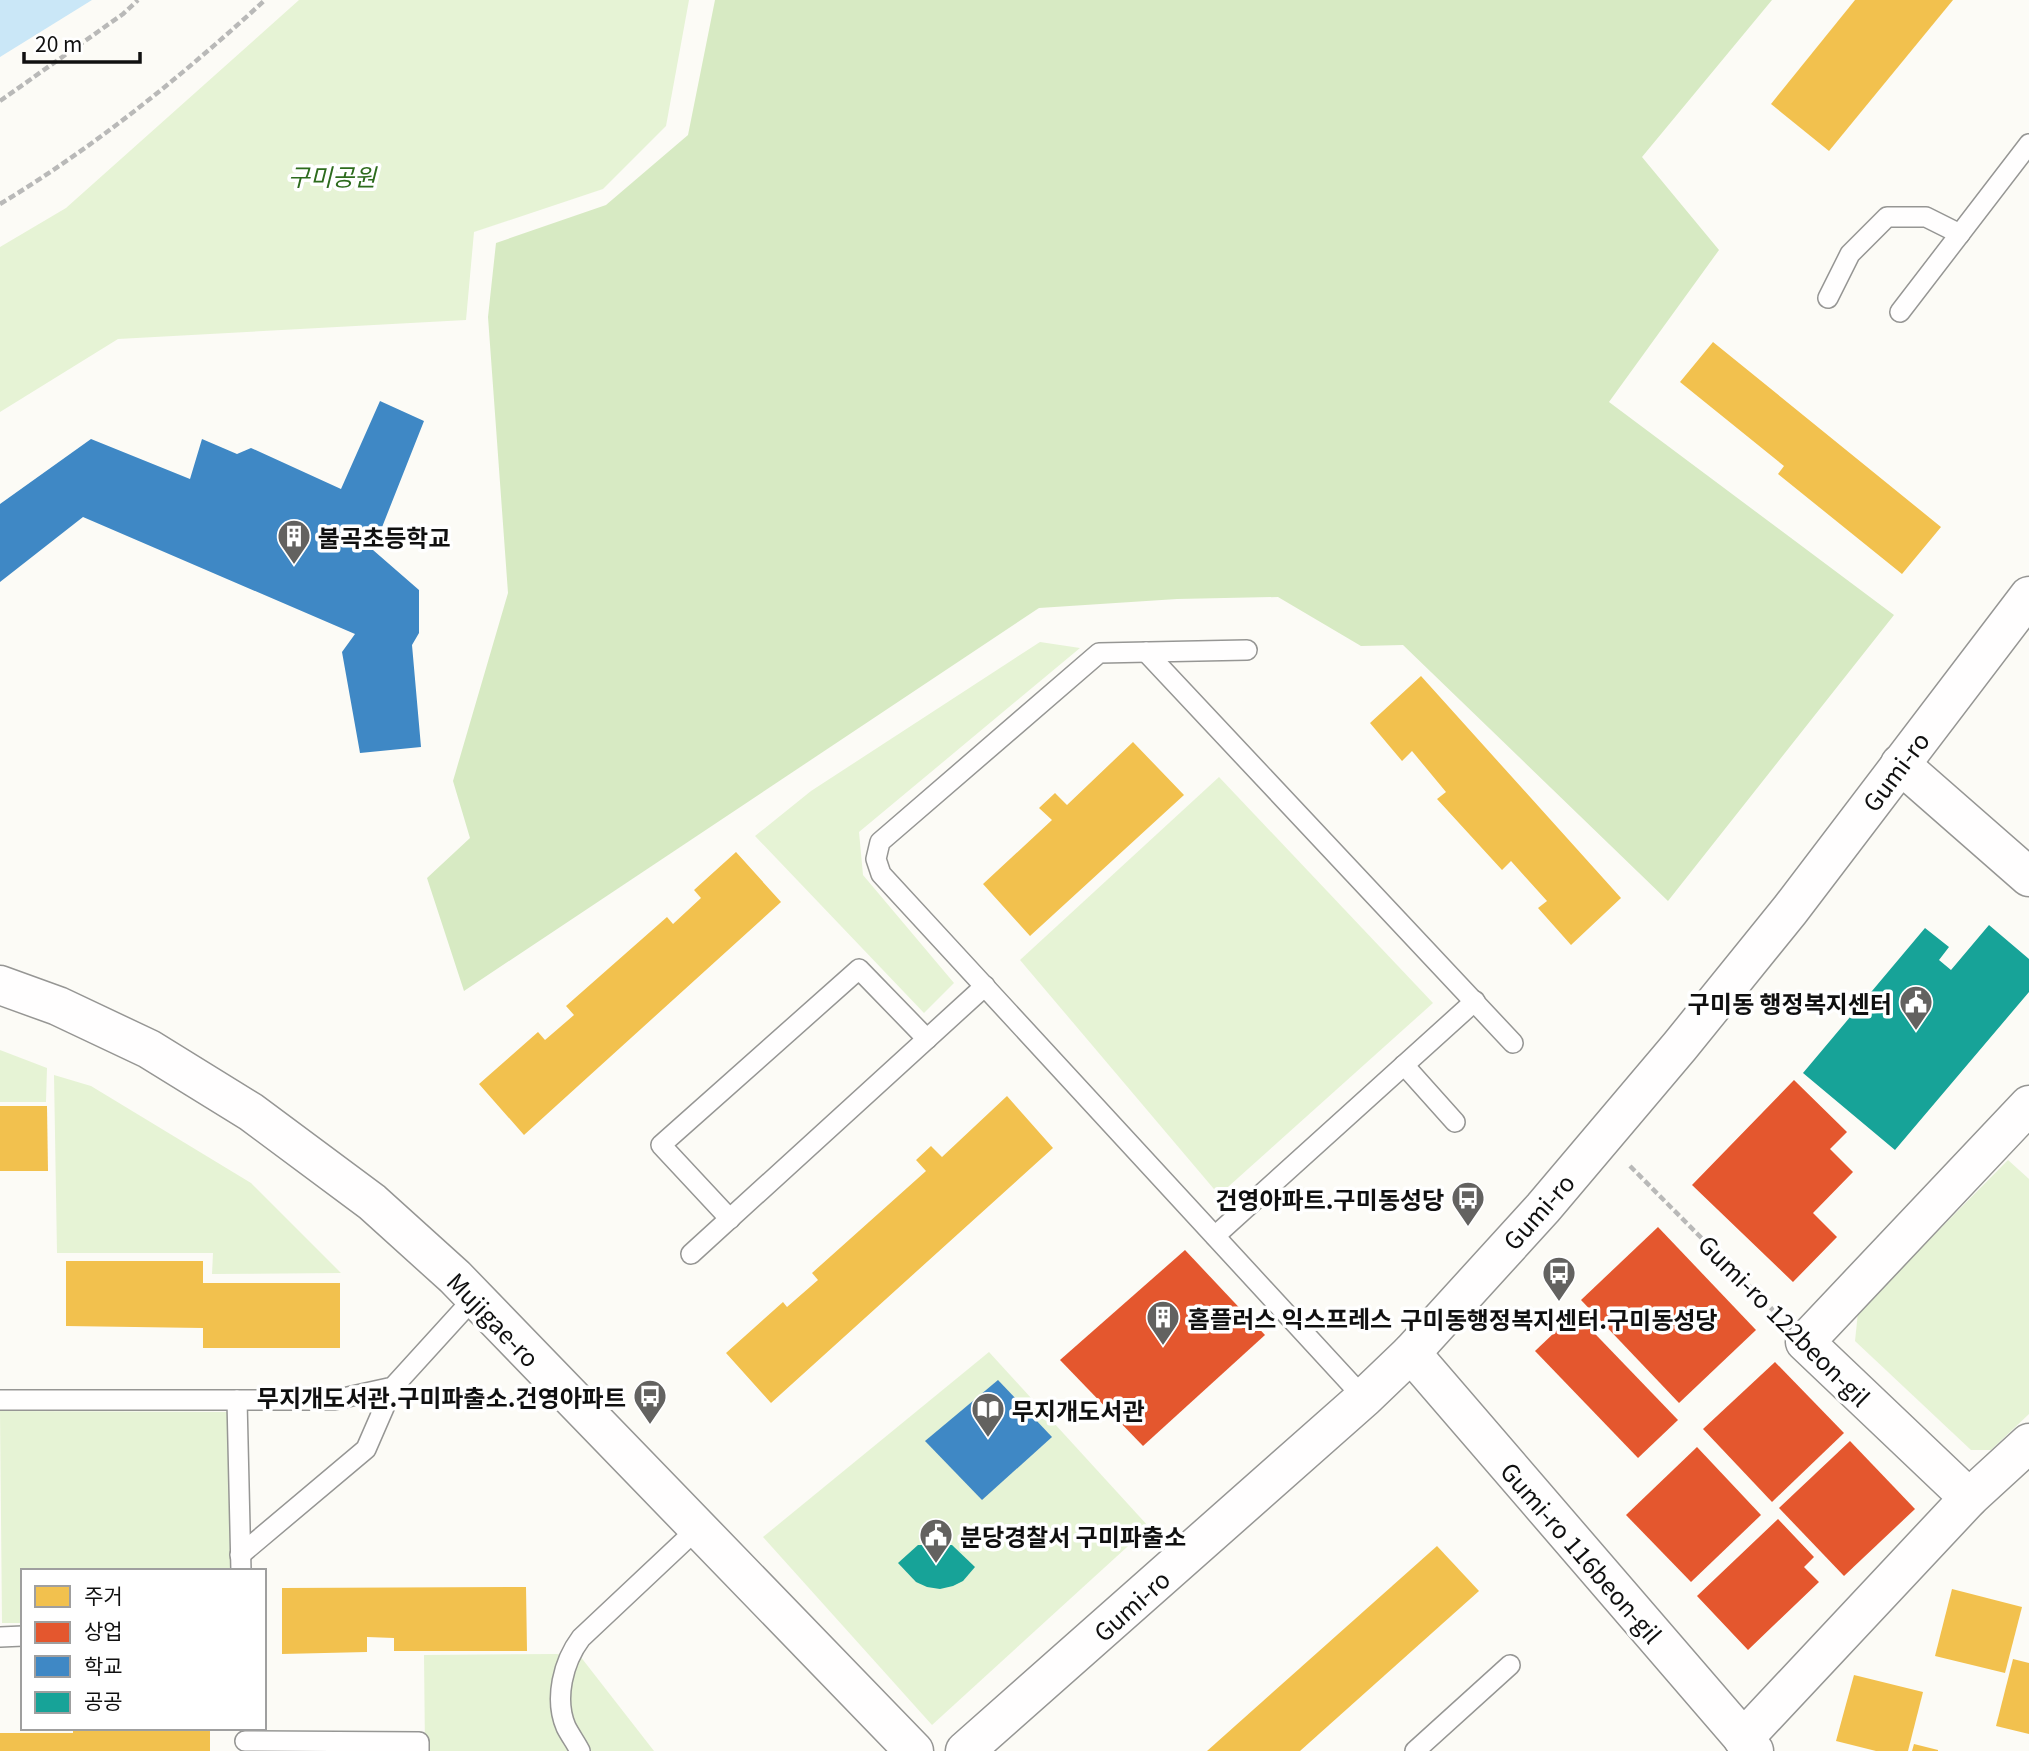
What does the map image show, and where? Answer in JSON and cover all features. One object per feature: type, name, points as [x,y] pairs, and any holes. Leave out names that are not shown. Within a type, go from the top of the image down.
[{"type":"street","name":"Gumi-ro","points":[[965,1751],[1364,1398],[1411,1353],[1603,1139],[1790,910],[2029,596]]},
{"type":"street","points":[[1900,764],[2029,877]]},
{"type":"street","name":"Mujigae-ro","points":[[0,985],[58,1006],[149,1049],[251,1112],[372,1202],[474,1298],[914,1751]]},
{"type":"street","points":[[1805,1342],[2029,1105]]},
{"type":"street","name":"Gumi-ro 122beon-gil","points":[[1805,1342],[1969,1498]]},
{"type":"street","name":"Gumi-ro 116beon-gil","points":[[1411,1353],[1748,1745]]},
{"type":"street","points":[[1748,1745],[1969,1498],[2029,1443]]},
{"type":"lane","points":[[1900,312],[2029,144]]},
{"type":"lane","points":[[1828,298],[1850,254],[1888,217],[1926,217],[1961,234]]},
{"type":"lane","points":[[1247,650],[1099,653],[880,842],[876,859],[881,874],[1364,1398]]},
{"type":"lane","points":[[1146,652],[1513,1043]]},
{"type":"lane","points":[[730,1219],[661,1145],[859,969],[927,1039]]},
{"type":"lane","points":[[691,1254],[985,986]]},
{"type":"lane","points":[[1215,1236],[1475,1001]]},
{"type":"lane","points":[[1404,1065],[1455,1122]]},
{"type":"lane","points":[[240,1563],[366,1449],[393,1387],[474,1298]]},
{"type":"lane","points":[[0,1400],[334,1400],[393,1387]]},
{"type":"lane","points":[[237,1400],[240,1563]]},
{"type":"lane","points":[[580,1751],[565,1726],[561,1703],[563,1677],[569,1654],[581,1638],[698,1528]]},
{"type":"lane","points":[[0,1637],[21,1636]]},
{"type":"lane","points":[[1415,1751],[1510,1665]]},
{"type":"lane","points":[[245,1740],[419,1742],[419,1751]]},
{"type":"path","points":[[0,101],[123,14],[138,0]]},
{"type":"path","points":[[0,204],[57,170],[167,87],[265,0]]},
{"type":"path","name":"Gumi-ro 122beon-gil","points":[[1603,1139],[1805,1342]]},
{"type":"green space","name":"구미공원","points":[[299,0],[689,0],[666,126],[603,189],[474,232],[466,320],[118,339],[0,412],[0,247],[66,208]]},
{"type":"green space","points":[[715,0],[1772,0],[1642,157],[1719,250],[1609,402],[1894,615],[1668,901],[1403,645],[1361,646],[1278,597],[1177,599],[1039,608],[464,991],[427,878],[470,838],[453,781],[508,593],[488,317],[496,243],[606,205],[688,135]]},
{"type":"green space","points":[[1040,642],[1080,648],[859,832],[863,875],[954,983],[924,1013],[755,836],[811,791]]},
{"type":"green space","points":[[1219,777],[1433,1003],[1219,1195],[1020,960]]},
{"type":"green space","points":[[0,1050],[47,1068],[46,1102],[0,1102]]},
{"type":"green space","points":[[54,1075],[91,1086],[251,1183],[341,1273],[212,1274],[213,1253],[57,1253]]},
{"type":"green space","points":[[2008,1160],[2029,1179],[2029,1414],[1991,1450],[1971,1450],[1855,1341],[1858,1312]]},
{"type":"green space","points":[[989,1352],[1149,1527],[932,1725],[763,1537]]},
{"type":"green space","points":[[0,1411],[230,1412],[231,1569],[21,1569],[21,1623],[2,1623]]},
{"type":"green space","points":[[424,1655],[580,1656],[654,1751],[425,1751]]},
{"type":"water","points":[[0,0],[92,0],[0,57]]},
{"type":"building: 주거","points":[[1855,0],[1953,0],[1829,151],[1771,104]]},
{"type":"building: 주거","points":[[1713,342],[1941,527],[1902,574],[1778,474],[1784,466],[1680,382]]},
{"type":"building: 주거","points":[[1421,676],[1621,898],[1571,945],[1538,908],[1547,901],[1511,861],[1502,870],[1437,799],[1446,792],[1412,751],[1402,761],[1370,723]]},
{"type":"building: 주거","points":[[1133,742],[1184,795],[1030,936],[983,884],[1052,820],[1039,808],[1055,793],[1067,805]]},
{"type":"building: 주거","points":[[736,852],[781,902],[524,1135],[479,1084],[538,1032],[545,1040],[574,1015],[566,1006],[667,917],[673,924],[701,898],[694,890]]},
{"type":"building: 주거","points":[[1007,1096],[1053,1148],[771,1403],[726,1353],[783,1302],[787,1307],[818,1280],[812,1273],[926,1171],[916,1160],[931,1146],[942,1157]]},
{"type":"building: 주거","points":[[0,1106],[47,1106],[48,1171],[0,1171]]},
{"type":"building: 주거","points":[[66,1261],[203,1261],[203,1283],[340,1283],[340,1348],[203,1348],[203,1328],[66,1326]]},
{"type":"building: 주거","points":[[1437,1546],[1479,1591],[1300,1751],[1207,1751]]},
{"type":"building: 주거","points":[[526,1587],[527,1651],[394,1651],[394,1638],[367,1637],[367,1652],[282,1654],[282,1588]]},
{"type":"building: 주거","points":[[1952,1589],[2022,1607],[2005,1673],[1935,1656]]},
{"type":"building: 주거","points":[[2013,1659],[2029,1663],[2029,1734],[1996,1726]]},
{"type":"building: 주거","points":[[1854,1675],[1923,1692],[1908,1751],[1876,1751],[1836,1741]]},
{"type":"building: 주거","points":[[73,1730],[210,1730],[210,1751],[0,1751],[0,1733],[73,1733]]},
{"type":"building: 주거","points":[[1914,1744],[1938,1750],[1938,1751],[1912,1751]]},
{"type":"building: 상업","points":[[1794,1080],[1847,1132],[1830,1149],[1853,1172],[1813,1213],[1837,1237],[1793,1282],[1692,1185]]},
{"type":"building: 상업","points":[[1658,1227],[1756,1330],[1679,1403],[1581,1300]]},
{"type":"building: 상업","name":"홈플러스 익스프레스","points":[[1185,1250],[1265,1335],[1143,1446],[1060,1360]]},
{"type":"building: 상업","points":[[1575,1313],[1678,1420],[1638,1458],[1535,1351]]},
{"type":"building: 상업","points":[[1775,1362],[1844,1433],[1772,1502],[1703,1429]]},
{"type":"building: 상업","points":[[1850,1441],[1915,1509],[1844,1576],[1779,1508]]},
{"type":"building: 상업","points":[[1697,1447],[1761,1515],[1691,1582],[1626,1515]]},
{"type":"building: 상업","points":[[1778,1519],[1814,1557],[1804,1567],[1819,1582],[1748,1650],[1697,1596]]},
{"type":"building: 학교","name":"불곡초등학교","points":[[380,401],[424,421],[373,550],[419,590],[419,633],[412,645],[421,747],[360,753],[342,652],[355,634],[83,517],[0,582],[0,504],[91,439],[190,479],[202,439],[237,454],[251,448],[341,489]]},
{"type":"building: 학교","name":"무지개도서관","points":[[998,1380],[1052,1437],[982,1500],[925,1441]]},
{"type":"building: 공공","name":"구미동 행정복지센터","points":[[1989,925],[2029,959],[2029,992],[1895,1150],[1803,1073],[1925,928],[1949,947],[1939,960],[1951,970]]},
{"type":"building: 공공","name":"분당경찰서 구미파출소","points":[[918,1545],[952,1545],[975,1567],[963,1581],[953,1586],[940,1589],[927,1587],[916,1582],[898,1563]]},
{"type":"place","name":"불곡초등학교","points":[[294,566]]},
{"type":"place","name":"구미동 행정복지센터","points":[[1916,1032]]},
{"type":"place","name":"건영아파트.구미동성당","points":[[1468,1228]]},
{"type":"place","name":"구미동행정복지센터.구미동성당","points":[[1559,1303]]},
{"type":"place","name":"홈플러스 익스프레스","points":[[1163,1347]]},
{"type":"place","name":"무지개도서관.구미파출소.건영아파트","points":[[650,1426]]},
{"type":"place","name":"무지개도서관","points":[[988,1439]]},
{"type":"place","name":"분당경찰서 구미파출소","points":[[936,1565]]}]
